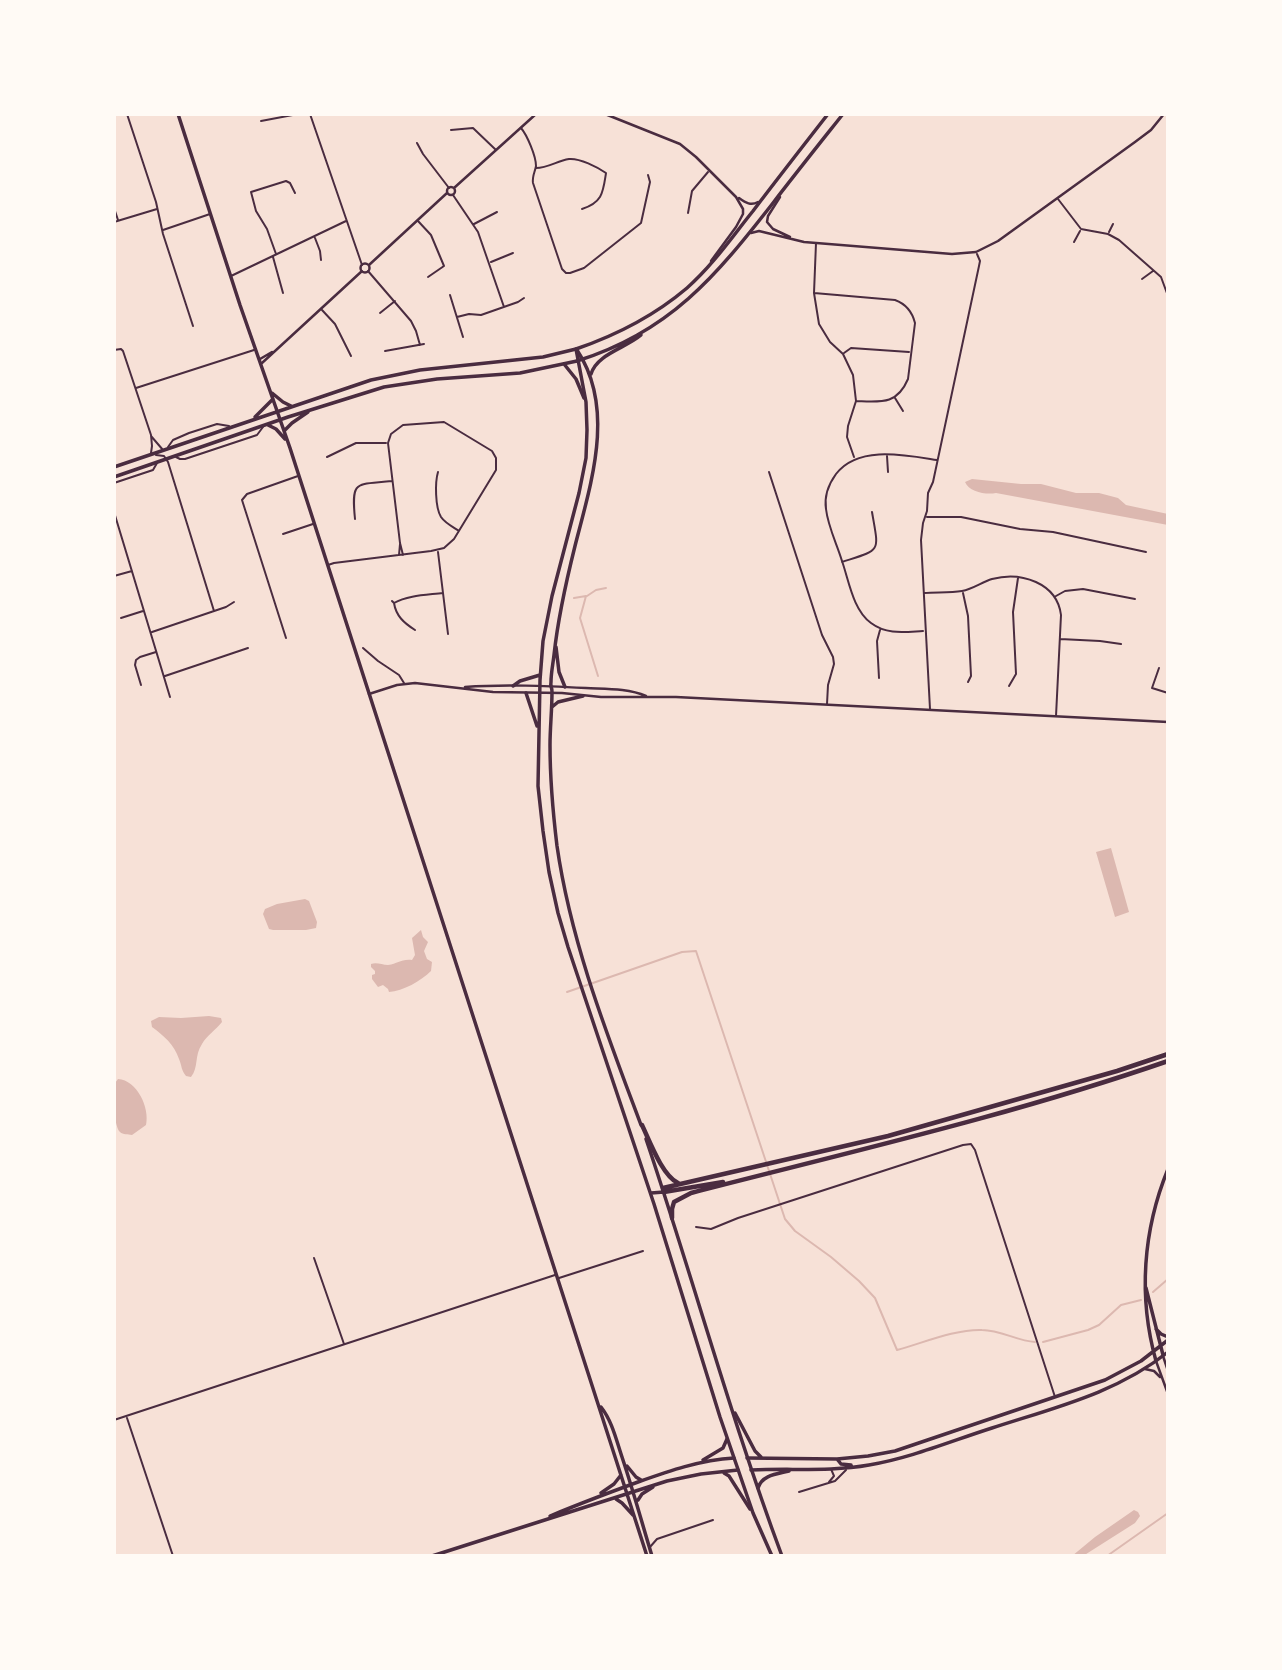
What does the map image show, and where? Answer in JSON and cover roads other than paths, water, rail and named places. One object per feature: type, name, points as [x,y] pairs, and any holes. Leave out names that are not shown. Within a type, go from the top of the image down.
[{"type":"highway","points":[[663,1190],[680,1183],[888,1136],[1168,1054]]},
{"type":"highway","points":[[672,1217],[673,1204],[683,1196],[885,1145],[1168,1061]]},
{"type":"highway","points":[[642,1125],[664,1169],[673,1180],[680,1183]]},
{"type":"highway","points":[[663,1190],[737,1181]]},
{"type":"main road","points":[[178,114],[230,276],[281,420],[600,1405],[601,1415],[650,1556]]},
{"type":"main road","points":[[259,361],[275,350],[362,271],[368,271],[369,265],[447,193],[449,188],[454,188],[536,114]]},
{"type":"main road","points":[[605,114],[680,144],[736,197],[744,211],[709,266]]},
{"type":"main road","points":[[114,467],[360,383],[420,370],[530,359],[576,349],[612,335],[650,315],[709,266],[828,114]]},
{"type":"main road","points":[[114,477],[372,391],[410,382],[520,373],[582,359],[619,344],[670,314],[696,294],[730,258],[842,114]]},
{"type":"main road","points":[[750,233],[762,231],[816,243],[952,254],[976,252],[998,241],[1058,199],[1151,130],[1164,114]]},
{"type":"main road","points":[[789,183],[767,222],[773,229],[796,240]]},
{"type":"main road","points":[[447,193],[453,195],[454,188]]},
{"type":"main road","points":[[736,197],[748,204],[760,202]]},
{"type":"main road","points":[[362,271],[362,265],[369,265]]},
{"type":"main road","points":[[648,328],[635,340],[607,355],[592,369],[597,423],[596,461],[569,569],[556,638],[551,687],[551,780],[557,846],[571,918],[591,988],[642,1125],[758,1492],[782,1556]]},
{"type":"main road","points":[[576,349],[591,379]]},
{"type":"main road","points":[[576,349],[586,402],[586,458],[552,596],[543,641],[540,687],[538,786],[547,858],[558,913],[580,984],[651,1192],[727,1439],[753,1513],[772,1556]]},
{"type":"main road","points":[[564,364],[576,379],[586,402]]},
{"type":"main road","points":[[270,391],[291,406]]},
{"type":"main road","points":[[250,420],[273,399]]},
{"type":"main road","points":[[284,431],[312,409]]},
{"type":"main road","points":[[266,425],[276,429],[287,440]]},
{"type":"main road","points":[[556,638],[559,672],[565,687]]},
{"type":"main road","points":[[513,686],[541,674]]},
{"type":"main road","points":[[369,694],[404,684],[420,684],[583,696],[648,696],[1168,722]]},
{"type":"main road","points":[[458,687],[565,687],[638,692],[648,696]]},
{"type":"main road","points":[[527,693],[539,732]]},
{"type":"main road","points":[[551,708],[558,702],[583,696]]},
{"type":"main road","points":[[1168,1169],[1150,1227],[1145,1282],[1146,1310],[1153,1352],[1168,1394]]},
{"type":"main road","points":[[651,1192],[663,1190]]},
{"type":"main road","points":[[1145,1282],[1160,1347],[1168,1367]]},
{"type":"main road","points":[[747,1458],[837,1459],[895,1451],[1113,1376],[1153,1352],[1168,1339],[1155,1327]]},
{"type":"main road","points":[[751,1470],[850,1468],[904,1457],[1111,1388],[1168,1352]]},
{"type":"main road","points":[[1145,1369],[1154,1371],[1162,1380]]},
{"type":"main road","points":[[1055,1397],[1059,1406]]},
{"type":"main road","points":[[600,1405],[608,1415],[634,1491],[650,1556]]},
{"type":"main road","points":[[732,1408],[755,1451],[762,1457]]},
{"type":"main road","points":[[698,1463],[723,1448],[727,1439]]},
{"type":"main road","points":[[622,1458],[635,1477],[644,1480]]},
{"type":"main road","points":[[535,1522],[594,1497],[670,1471],[698,1463],[734,1458]]},
{"type":"main road","points":[[837,1459],[842,1464],[860,1466]]},
{"type":"main road","points":[[758,1492],[759,1485],[765,1478],[794,1469]]},
{"type":"main road","points":[[432,1556],[659,1483],[693,1475],[738,1470]]},
{"type":"main road","points":[[719,1472],[729,1475],[753,1513]]},
{"type":"main road","points":[[594,1497],[614,1484],[621,1475]]},
{"type":"main road","points":[[637,1502],[642,1494],[659,1483]]},
{"type":"main road","points":[[594,1497],[594,1504]]},
{"type":"main road","points":[[614,1498],[623,1504],[636,1520]]},
{"type":"street","points":[[127,114],[193,326]]},
{"type":"street","points":[[261,121],[298,114]]},
{"type":"street","points":[[310,114],[362,265]]},
{"type":"street","points":[[450,130],[473,128],[496,150]]},
{"type":"street","points":[[521,128],[535,162],[533,183],[562,269],[566,273],[584,268],[641,223],[650,182],[648,175]]},
{"type":"street","points":[[417,143],[449,188]]},
{"type":"street","points":[[536,168],[576,159],[606,173],[599,199],[582,209]]},
{"type":"street","points":[[688,213],[692,191],[710,170]]},
{"type":"street","points":[[284,293],[267,229],[256,211],[251,192],[286,181],[295,193]]},
{"type":"street","points":[[453,195],[481,238],[504,307]]},
{"type":"street","points":[[1058,199],[1081,229],[1108,234],[1119,240],[1154,270],[1161,277],[1168,296]]},
{"type":"street","points":[[114,208],[118,220]]},
{"type":"street","points":[[114,222],[158,209]]},
{"type":"street","points":[[474,224],[498,212]]},
{"type":"street","points":[[162,230],[210,214]]},
{"type":"street","points":[[418,220],[431,235],[444,266],[428,277]]},
{"type":"street","points":[[230,276],[347,221]]},
{"type":"street","points":[[1108,234],[1113,224]]},
{"type":"street","points":[[1074,242],[1081,229]]},
{"type":"street","points":[[314,236],[321,260]]},
{"type":"street","points":[[816,243],[814,293],[819,324],[830,342],[843,354],[853,375],[856,401],[847,437],[855,458]]},
{"type":"street","points":[[930,710],[923,593],[923,521],[979,267],[980,261],[976,252]]},
{"type":"street","points":[[489,263],[513,253]]},
{"type":"street","points":[[1142,279],[1154,270]]},
{"type":"street","points":[[368,271],[411,321],[420,345]]},
{"type":"street","points":[[814,293],[895,300],[902,302],[914,316],[908,379],[904,387],[895,398],[873,402],[856,401]]},
{"type":"street","points":[[450,295],[463,337]]},
{"type":"street","points":[[457,317],[481,315],[524,298]]},
{"type":"street","points":[[380,313],[395,301]]},
{"type":"street","points":[[321,308],[335,324],[351,356]]},
{"type":"street","points":[[385,351],[424,344]]},
{"type":"street","points":[[843,354],[851,348],[911,352]]},
{"type":"street","points":[[114,350],[121,349],[135,388],[151,435],[151,454],[166,458],[214,611]]},
{"type":"street","points":[[135,388],[255,350]]},
{"type":"street","points":[[895,398],[903,411]]},
{"type":"street","points":[[327,565],[403,555],[438,550],[451,542],[460,531],[496,470],[497,462],[494,453],[489,449],[444,422],[403,425],[391,434],[387,443],[403,555]]},
{"type":"street","points":[[151,435],[165,449],[173,440],[189,433],[217,424],[231,427]]},
{"type":"street","points":[[327,457],[356,443],[387,443]]},
{"type":"street","points":[[925,631],[893,632],[881,629],[866,619],[858,607],[826,512],[826,494],[839,470],[855,458],[876,454],[938,460]]},
{"type":"street","points":[[887,455],[888,472]]},
{"type":"street","points":[[114,483],[153,470],[157,462]]},
{"type":"street","points":[[438,472],[435,481],[439,511],[445,521],[460,531]]},
{"type":"street","points":[[769,472],[822,635],[833,657],[827,705]]},
{"type":"street","points":[[286,638],[242,500],[247,494],[299,476]]},
{"type":"street","points":[[355,519],[353,497],[357,488],[392,481]]},
{"type":"street","points":[[114,512],[170,697]]},
{"type":"street","points":[[842,562],[871,552],[876,547],[872,512]]},
{"type":"street","points":[[926,517],[961,517],[1002,526],[1052,532],[1146,552]]},
{"type":"street","points":[[283,534],[313,524]]},
{"type":"street","points":[[399,555],[400,543]]},
{"type":"street","points":[[438,550],[449,634]]},
{"type":"street","points":[[114,576],[132,571]]},
{"type":"street","points":[[923,593],[963,591],[995,578],[1018,578],[1037,582],[1056,596],[1061,615],[1056,717]]},
{"type":"street","points":[[1009,686],[1016,674],[1013,612],[1018,578]]},
{"type":"street","points":[[1056,596],[1065,591],[1083,589],[1135,599]]},
{"type":"street","points":[[963,591],[971,676],[968,682]]},
{"type":"street","points":[[415,630],[396,613],[393,602],[443,593]]},
{"type":"street","points":[[151,632],[234,602]]},
{"type":"street","points":[[121,618],[144,611]]},
{"type":"street","points":[[879,678],[877,641],[881,629]]},
{"type":"street","points":[[1060,639],[1121,644]]},
{"type":"street","points":[[363,648],[399,675],[404,684]]},
{"type":"street","points":[[164,676],[248,649]]},
{"type":"street","points":[[141,685],[136,660],[156,652]]},
{"type":"street","points":[[1158,668],[1152,688],[1168,693]]},
{"type":"street","points":[[696,1227],[712,1229],[971,1144],[1055,1397]]},
{"type":"street","points":[[114,1420],[557,1276],[643,1251]]},
{"type":"street","points":[[314,1258],[344,1345]]},
{"type":"street","points":[[127,1416],[173,1556]]},
{"type":"street","points":[[799,1492],[837,1480],[842,1472],[850,1468]]},
{"type":"street","points":[[825,1484],[834,1477],[830,1469]]},
{"type":"street","points":[[646,1534],[651,1539],[657,1539],[713,1520]]},
{"type":"street","points":[[650,1548],[657,1539]]},
{"type":"waterway","points":[[587,596],[606,588]]},
{"type":"waterway","points":[[574,598],[586,596],[580,618],[598,676]]},
{"type":"waterway","points":[[567,992],[682,952],[696,951],[785,1219],[795,1231],[831,1257],[875,1298],[897,1350],[972,1330],[989,1330],[1035,1342]]},
{"type":"waterway","points":[[1153,1292],[1168,1279]]},
{"type":"waterway","points":[[1043,1342],[1088,1330],[1099,1325],[1121,1305],[1141,1300]]},
{"type":"waterway","points":[[1107,1556],[1168,1513]]}]
